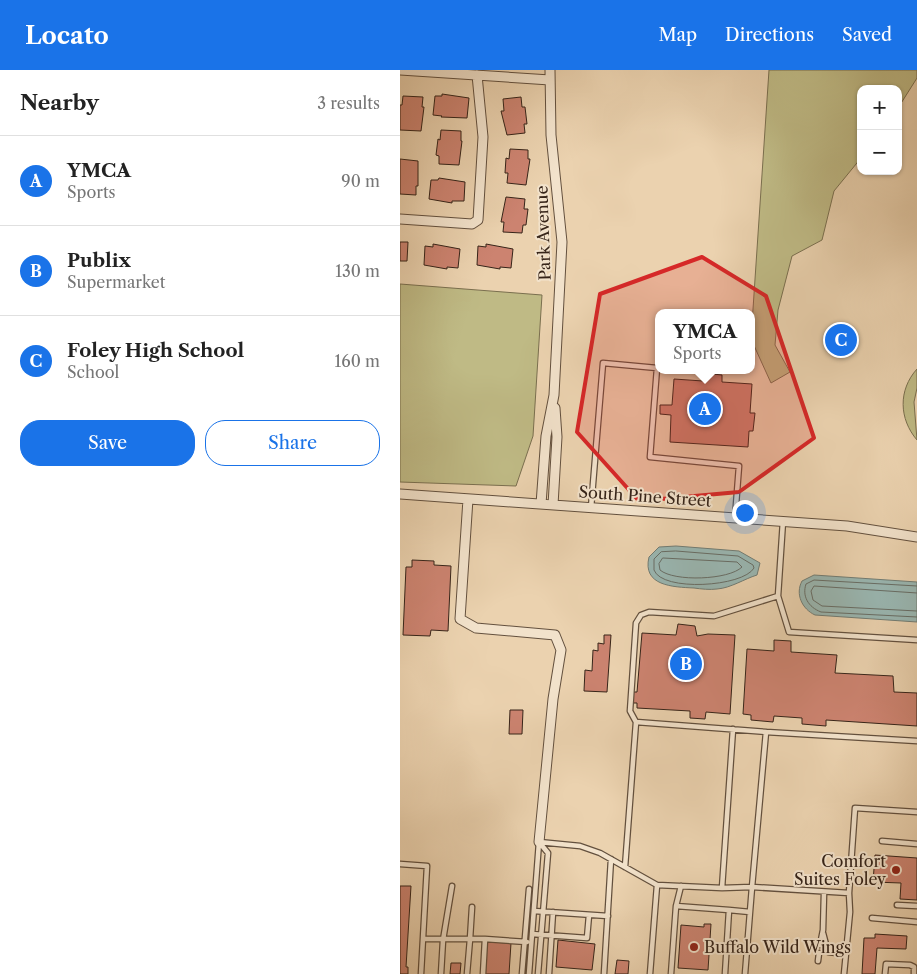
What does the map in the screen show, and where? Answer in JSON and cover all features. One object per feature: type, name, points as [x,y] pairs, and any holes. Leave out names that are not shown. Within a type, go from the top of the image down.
[{"type":"street","points":[[400,70],[477,75],[509,74],[550,80]]},
{"type":"street","name":"Park Avenue","points":[[550,70],[551,136],[562,242],[554,395],[557,437],[553,505]]},
{"type":"street","points":[[400,219],[472,224],[478,220],[483,137],[477,75]]},
{"type":"street","name":"Park Avenue","points":[[541,504],[546,436],[554,395]]},
{"type":"street","name":"South Pine Street","points":[[400,494],[847,526],[917,537]]},
{"type":"street","points":[[468,499],[460,590],[460,618],[476,628],[555,635],[561,650],[553,699],[539,842]]},
{"type":"lane","points":[[591,508],[603,363],[655,368]]},
{"type":"lane","points":[[657,374],[650,457],[739,466],[736,518]]},
{"type":"lane","points":[[783,521],[778,596],[788,632],[917,640]]},
{"type":"lane","points":[[625,867],[636,722],[630,711],[636,624],[641,615],[649,612],[714,616],[778,596]]},
{"type":"lane","points":[[636,722],[917,742]]},
{"type":"lane","points":[[722,888],[732,729]]},
{"type":"lane","points":[[745,974],[766,732]]},
{"type":"lane","points":[[844,974],[850,912],[849,893],[855,808],[917,812]]},
{"type":"lane","points":[[882,841],[917,844]]},
{"type":"lane","points":[[539,842],[580,846],[611,859],[657,884],[849,893]]},
{"type":"lane","points":[[529,974],[539,842]]},
{"type":"lane","points":[[538,974],[548,853],[539,842]]},
{"type":"lane","points":[[604,974],[611,859]]},
{"type":"lane","points":[[400,864],[428,866],[421,974]]},
{"type":"lane","points":[[650,974],[657,884]]},
{"type":"lane","points":[[441,974],[443,940],[452,886]]},
{"type":"lane","points":[[671,974],[676,906],[681,886]]},
{"type":"lane","points":[[522,974],[529,889]]},
{"type":"lane","points":[[820,945],[823,932],[824,893]]},
{"type":"lane","points":[[897,905],[917,906]]},
{"type":"lane","points":[[676,906],[750,912]]},
{"type":"lane","points":[[468,974],[472,907]]},
{"type":"lane","points":[[725,974],[729,910]]},
{"type":"lane","points":[[534,911],[608,916]]},
{"type":"lane","points":[[549,974],[552,912]]},
{"type":"lane","points":[[532,934],[587,938],[589,915]]},
{"type":"lane","points":[[872,918],[917,922]]},
{"type":"lane","points":[[823,932],[828,952],[846,954]]},
{"type":"lane","points":[[423,939],[485,939],[531,942]]},
{"type":"lane","points":[[483,974],[485,939]]},
{"type":"lane","points":[[818,961],[819,953]]},
{"type":"lane","points":[[885,974],[886,964],[910,965],[914,967],[914,974]]},
{"type":"highlighted area","points":[[702,257],[766,296],[814,438],[739,492],[639,501],[577,432],[600,294]]},
{"type":"shaded area","points":[[769,70],[917,70],[917,78],[902,102],[902,85],[857,85],[857,163],[834,191],[822,240],[792,256],[778,310],[775,345],[790,372],[771,383],[755,348],[755,309],[753,309]]},
{"type":"shaded area","points":[[400,284],[542,295],[533,436],[516,486],[400,482]]},
{"type":"shaded area","points":[[917,369],[917,388],[914,402],[917,440],[907,423],[903,404],[906,386]]},
{"type":"water","points":[[676,546],[739,551],[760,563],[757,575],[727,587],[714,589],[677,587],[661,583],[650,574],[648,567],[649,557],[659,547]]},
{"type":"water","points":[[814,575],[917,582],[917,622],[815,615],[803,605],[799,591],[802,581]]},
{"type":"building","points":[[442,94],[469,98],[467,118],[433,115],[435,96],[442,96]]},
{"type":"building","points":[[403,96],[423,97],[422,107],[424,107],[421,131],[400,130],[400,105],[402,105]]},
{"type":"building","points":[[521,97],[522,107],[525,107],[527,124],[524,124],[525,133],[507,135],[501,111],[504,111],[503,99]]},
{"type":"building","points":[[441,130],[461,131],[462,141],[459,165],[439,164],[439,156],[436,155]]},
{"type":"building","points":[[510,149],[528,150],[528,159],[530,159],[526,185],[507,183],[508,173],[505,173],[506,158],[509,159]]},
{"type":"building","points":[[400,159],[418,161],[416,195],[400,194]]},
{"type":"building","points":[[439,178],[465,182],[464,201],[452,201],[452,203],[429,199],[431,180],[438,180]]},
{"type":"building","points":[[506,197],[525,199],[524,209],[528,209],[526,225],[523,225],[522,233],[503,232],[504,222],[501,222]]},
{"type":"building","points":[[400,242],[408,242],[407,261],[400,261]]},
{"type":"building","points":[[433,244],[460,249],[458,268],[447,267],[447,269],[424,265],[425,246],[433,247]]},
{"type":"building","points":[[486,244],[513,249],[511,268],[500,267],[500,269],[477,265],[478,246],[486,247]]},
{"type":"building","points":[[703,374],[712,374],[722,375],[722,382],[752,384],[750,413],[755,413],[753,431],[749,431],[748,447],[670,442],[671,415],[660,414],[660,405],[672,405],[674,379],[703,381]]},
{"type":"building","points":[[412,560],[434,561],[434,565],[451,566],[448,631],[431,630],[430,636],[403,635],[406,567],[412,567]]},
{"type":"building","points":[[678,624],[695,626],[697,636],[708,634],[735,635],[730,714],[706,712],[705,719],[690,718],[690,711],[637,708],[637,703],[632,703],[633,692],[637,692],[642,633],[676,635]]},
{"type":"building","points":[[604,635],[611,635],[607,692],[584,691],[585,670],[592,671],[593,650],[598,651],[598,643],[604,644]]},
{"type":"building","points":[[774,640],[791,641],[791,652],[837,655],[835,673],[893,676],[894,692],[917,693],[917,726],[826,720],[826,726],[802,724],[802,718],[774,716],[773,722],[751,720],[751,715],[743,714],[747,649],[774,651]]},
{"type":"building","points":[[510,710],[523,710],[522,734],[509,734]]},
{"type":"building","name":"Comfort Suites Foley","points":[[875,855],[917,858],[917,900],[900,899],[901,883],[873,882]]},
{"type":"building","points":[[400,886],[411,886],[406,967],[408,967],[408,974],[400,974]]},
{"type":"building","name":"Buffalo Wild Wings","points":[[704,924],[711,924],[708,970],[678,968],[681,925],[704,927]]},
{"type":"building","points":[[875,934],[907,936],[906,949],[877,948],[875,974],[862,974],[864,938],[875,938]]},
{"type":"building","points":[[558,940],[595,944],[592,970],[556,967]]},
{"type":"building","points":[[487,942],[511,943],[509,974],[485,974]]},
{"type":"building","points":[[617,960],[629,961],[628,974],[615,974]]},
{"type":"building","points":[[451,963],[461,963],[460,974],[450,974]]},
{"type":"place","name":"Foley High School","points":[[841,340]]},
{"type":"place","name":"YMCA","points":[[705,409]]},
{"type":"place","name":"Publix","points":[[686,664]]},
{"type":"place","name":"Comfort Suites Foley","points":[[896,870]]},
{"type":"place","name":"Buffalo Wild Wings","points":[[694,947]]}]
